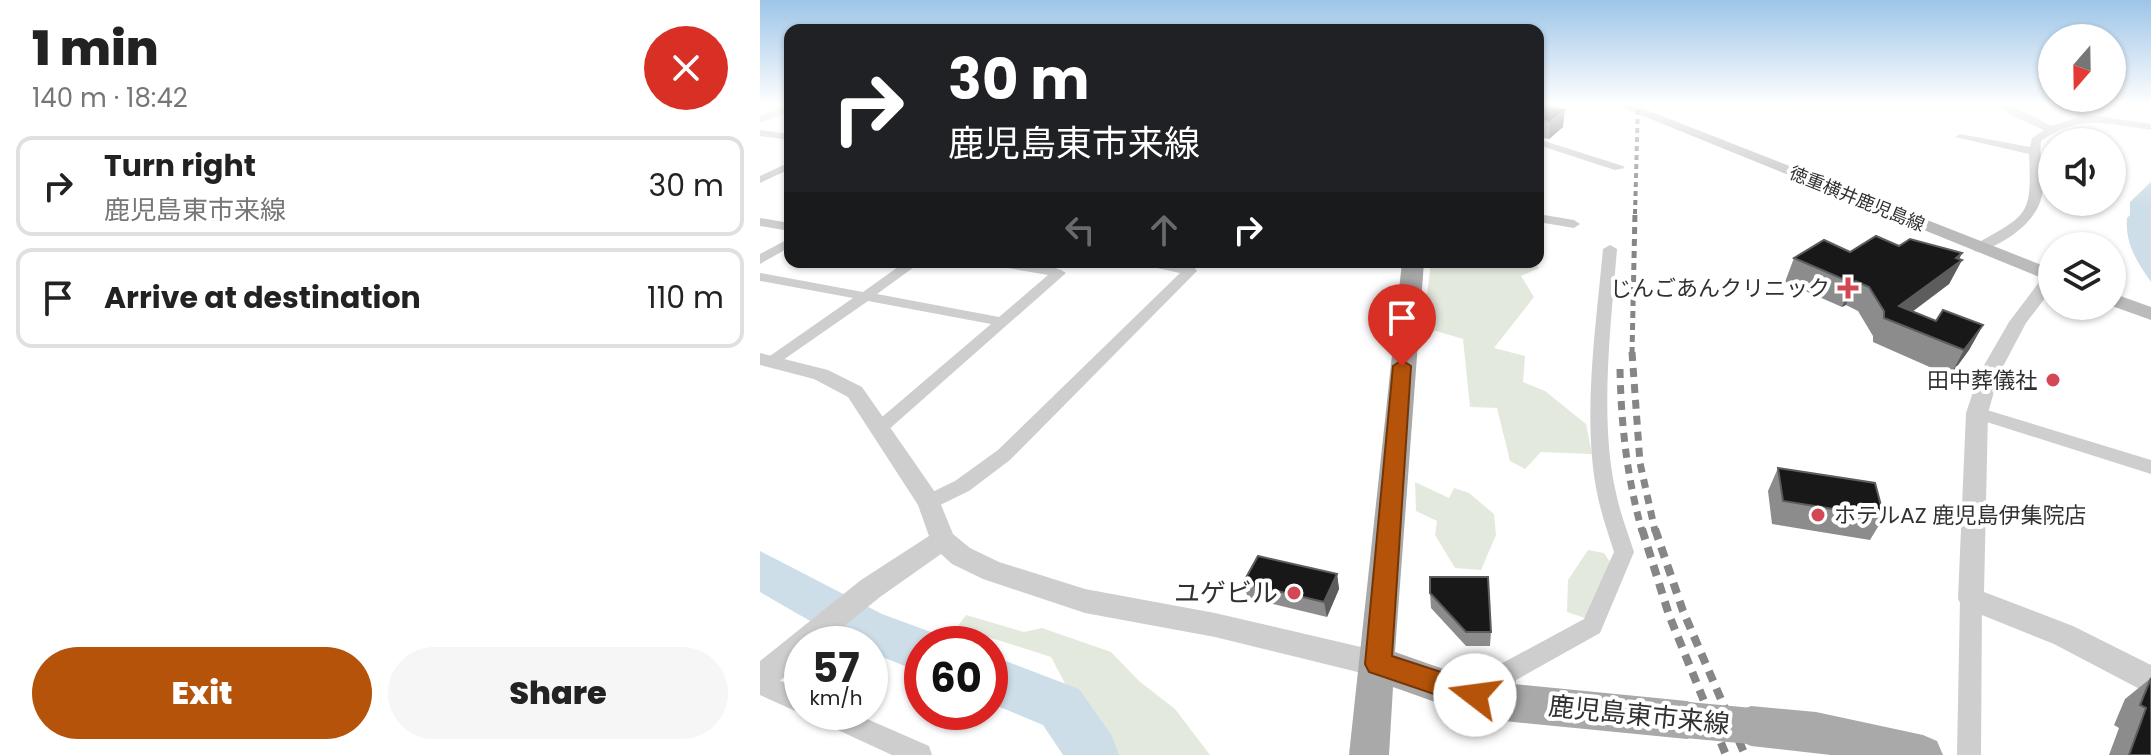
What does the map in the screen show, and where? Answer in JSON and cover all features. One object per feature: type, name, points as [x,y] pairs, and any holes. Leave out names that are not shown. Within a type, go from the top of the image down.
[{"type":"main road","name":"徳重横井鹿児島線","points":[[1706,138],[2038,271]]},
{"type":"main road","points":[[1369,755],[1412,268]]},
{"type":"main road","points":[[2126,304],[2151,314]]},
{"type":"main road","name":"鹿児島東市来線","points":[[1378,664],[1452,690],[1504,702],[1816,732],[1923,755]]},
{"type":"street","points":[[1966,138],[2033,151]]},
{"type":"street","points":[[1979,248],[2024,220],[2037,194],[2033,151],[2038,139]]},
{"type":"street","points":[[1544,144],[1619,168]]},
{"type":"street","points":[[762,178],[784,168]]},
{"type":"street","points":[[762,178],[784,180]]},
{"type":"street","points":[[1544,219],[1574,224]]},
{"type":"street","points":[[760,222],[784,226]]},
{"type":"street","points":[[760,260],[784,246]]},
{"type":"street","points":[[1504,702],[1505,674],[1592,626],[1624,552],[1606,492],[1600,428],[1600,364],[1610,249]]},
{"type":"street","points":[[766,361],[906,268]]},
{"type":"street","points":[[881,427],[1059,273],[1030,268]]},
{"type":"street","points":[[929,502],[962,486],[1004,455],[1190,271],[1176,268]]},
{"type":"street","points":[[760,277],[1003,322]]},
{"type":"street","points":[[1969,755],[1977,413],[1989,374],[2018,322],[2038,295]]},
{"type":"street","points":[[766,361],[809,370],[841,382],[855,392],[929,502],[943,540],[961,556],[992,571],[1085,601],[1215,625],[1378,664]]},
{"type":"street","points":[[1977,413],[2151,467]]},
{"type":"street","points":[[784,691],[763,678],[866,590],[943,540]]},
{"type":"street","points":[[1971,599],[2055,631],[2130,667],[2151,681]]},
{"type":"street","points":[[864,730],[920,755]]},
{"type":"shaded area","points":[[2151,182],[2151,282],[2133,252],[2127,218],[2130,202]]},
{"type":"shaded area","points":[[1430,268],[1539,268],[1521,276],[1534,297],[1494,348],[1525,356],[1523,382],[1545,391],[1586,424],[1592,454],[1541,452],[1525,469],[1510,461],[1497,408],[1470,407],[1463,339],[1423,327]]},
{"type":"shaded area","points":[[1415,482],[1449,498],[1454,488],[1469,493],[1494,514],[1496,535],[1481,570],[1455,568],[1435,535],[1437,521],[1416,511]]},
{"type":"shaded area","points":[[1588,550],[1604,553],[1610,562],[1585,618],[1567,612],[1568,580]]},
{"type":"shaded area","points":[[966,615],[1004,626],[958,626]]},
{"type":"shaded area","points":[[1008,627],[1024,632],[1042,628],[1111,652],[1139,681],[1175,709],[1210,755],[1114,755],[1069,691],[1051,657],[1008,643]]},
{"type":"building","points":[[1876,236],[1899,246],[1910,239],[1962,253],[1956,258],[1962,260],[1899,306],[1936,321],[1943,310],[1983,325],[1964,350],[1884,318],[1884,311],[1869,287],[1856,281],[1852,283],[1794,258],[1824,240],[1850,252]]},
{"type":"building","points":[[1778,468],[1875,483],[1884,517],[1783,501]]},
{"type":"building","points":[[1258,556],[1337,574],[1324,602],[1243,583]]},
{"type":"building","points":[[1430,577],[1488,577],[1491,632],[1466,632],[1430,593]]},
{"type":"building","points":[[2151,678],[2151,755],[2129,755],[2146,708],[2140,705]]},
{"type":"waterway","points":[[760,570],[866,629],[904,644]]},
{"type":"waterway","points":[[1008,686],[1061,707],[1093,755]]},
{"type":"railway","points":[[1635,214],[1637,138]]},
{"type":"railway","points":[[1632,352],[1635,212]]},
{"type":"railway","points":[[1632,352],[1640,463],[1655,531]]},
{"type":"railway","points":[[1620,369],[1626,451],[1642,531]]},
{"type":"railway","points":[[1642,529],[1669,615],[1726,755]]},
{"type":"railway","points":[[1655,529],[1683,611],[1745,755]]},
{"type":"place","name":"じんごあんクリニック","points":[[1848,288]]},
{"type":"place","name":"田中葬儀社","points":[[2053,380]]},
{"type":"place","name":"ホテルAZ 鹿児島伊集院店","points":[[1818,515]]},
{"type":"place","name":"ユゲビル","points":[[1294,593]]},
{"type":"route","points":[[1402,366],[1378,664],[1422,681],[1475,695]]}]
